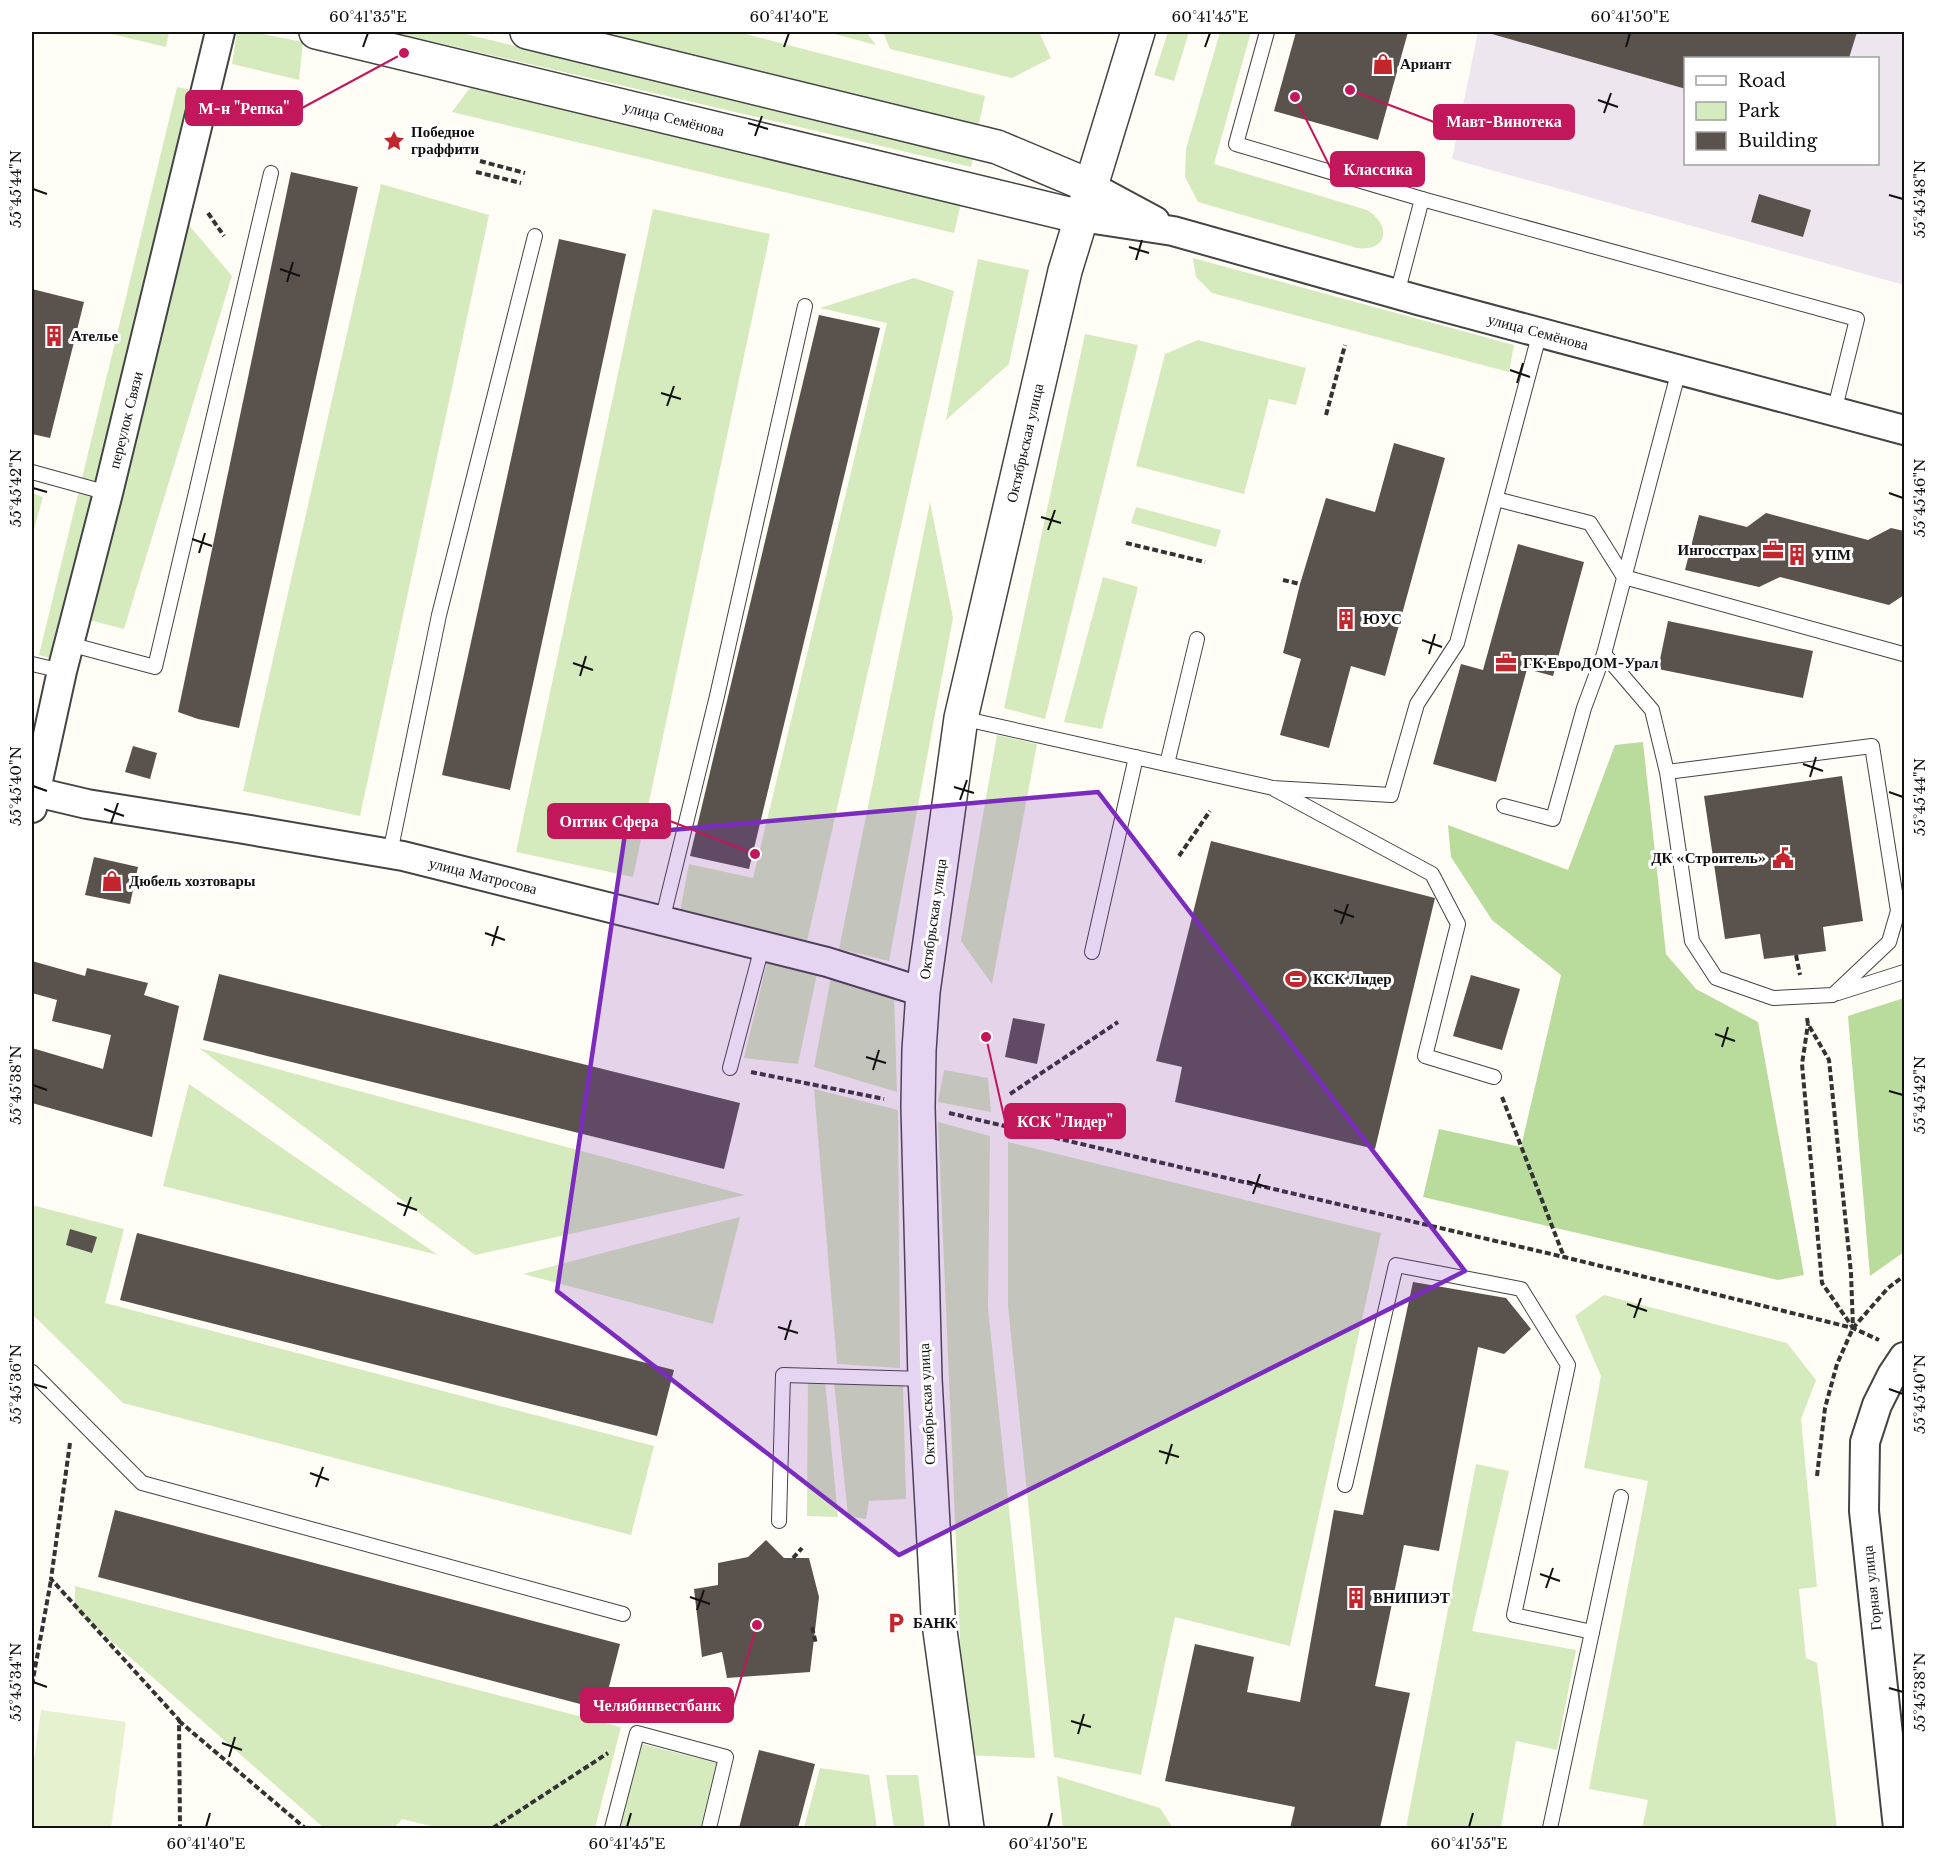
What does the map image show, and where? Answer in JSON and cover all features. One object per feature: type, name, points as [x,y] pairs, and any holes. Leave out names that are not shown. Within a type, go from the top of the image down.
[{"type":"street","name":"переулок Связи","points":[[34,800],[66,657],[220,32]]},
{"type":"street","name":"улица Семёнова","points":[[316,32],[1081,217],[1173,231],[1397,294],[1905,430]]},
{"type":"street","name":"улица Семёнова","points":[[527,32],[997,147],[1090,186],[1173,231]]},
{"type":"street","name":"Октябрьская улица","points":[[967,1828],[938,1616],[925,1379],[918,1107],[923,992],[961,718],[1065,271],[1138,32]]},
{"type":"street","name":"улица Матросова","points":[[34,800],[87,804],[390,853],[827,962],[923,992]]},
{"type":"street","name":"Горная улица","points":[[1894,1349],[1892,1375],[1877,1405],[1865,1442],[1864,1511],[1898,1828]]},
{"type":"lane","points":[[1268,32],[1236,144],[1422,199],[1857,319],[1834,412]]},
{"type":"lane","points":[[32,664],[66,657],[155,667],[271,173]]},
{"type":"lane","points":[[1397,294],[1422,199]]},
{"type":"lane","points":[[390,853],[439,615],[535,236]]},
{"type":"lane","points":[[662,921],[717,696],[805,306]]},
{"type":"lane","points":[[961,718],[1273,788],[1391,795],[1417,704],[1457,643],[1540,332]]},
{"type":"lane","points":[[1504,806],[1553,819],[1584,708],[1604,654],[1679,370]]},
{"type":"lane","points":[[32,472],[108,492]]},
{"type":"lane","points":[[1496,499],[1590,523],[1624,577],[1903,654]]},
{"type":"lane","points":[[1167,764],[1197,639]]},
{"type":"lane","points":[[1604,654],[1652,710],[1667,772],[1692,941],[1716,978],[1773,999],[1833,995],[1905,972]]},
{"type":"lane","points":[[1667,772],[1872,746],[1898,911],[1889,942],[1833,995]]},
{"type":"lane","points":[[1092,952],[1136,757]]},
{"type":"lane","points":[[1273,788],[1432,874],[1458,924],[1425,1056],[1494,1077]]},
{"type":"lane","points":[[730,1068],[762,947]]},
{"type":"lane","points":[[1345,1485],[1396,1265],[1521,1289],[1568,1365],[1514,1615],[1592,1632]]},
{"type":"lane","points":[[32,1372],[142,1483],[622,1614]]},
{"type":"lane","points":[[779,1521],[783,1375],[925,1379]]},
{"type":"lane","points":[[1550,1828],[1621,1497]]},
{"type":"lane","points":[[612,1828],[637,1734],[726,1757],[709,1828]]},
{"type":"path","points":[[480,161],[525,173]]},
{"type":"path","points":[[476,172],[521,183]]},
{"type":"path","points":[[1326,415],[1345,345]]},
{"type":"path","points":[[1126,543],[1205,562]]},
{"type":"path","points":[[1283,580],[1300,584]]},
{"type":"path","points":[[1179,856],[1210,811]]},
{"type":"path","points":[[1796,955],[1800,971]]},
{"type":"path","points":[[1010,1094],[1118,1022]]},
{"type":"path","points":[[1808,1024],[1802,1064],[1822,1283],[1853,1328]]},
{"type":"path","points":[[1829,1060],[1851,1273],[1853,1328]]},
{"type":"path","points":[[730,1068],[884,1099]]},
{"type":"path","points":[[1494,1077],[1564,1257]]},
{"type":"path","points":[[942,1112],[1564,1257],[1853,1328],[1894,1349]]},
{"type":"path","points":[[1817,1476],[1825,1408],[1838,1364],[1853,1328],[1888,1288],[1905,1276]]},
{"type":"path","points":[[32,1685],[51,1579],[71,1436]]},
{"type":"path","points":[[793,1558],[802,1548]]},
{"type":"path","points":[[51,1579],[179,1720],[305,1828]]},
{"type":"path","points":[[812,1627],[816,1644]]},
{"type":"path","points":[[179,1720],[180,1828]]},
{"type":"path","points":[[494,1828],[637,1734]]},
{"type":"highlighted area","points":[[1098,792],[1465,1271],[899,1555],[557,1291],[625,834]]},
{"type":"shaded area","points":[[1478,32],[1904,32],[1904,285],[1452,159]]},
{"type":"green space","points":[[103,32],[169,32],[166,47]]},
{"type":"green space","points":[[237,32],[253,32],[303,42],[299,80],[232,64]]},
{"type":"green space","points":[[392,32],[457,32],[973,157],[971,167]]},
{"type":"green space","points":[[594,32],[738,32],[985,96],[977,133]]},
{"type":"green space","points":[[827,32],[866,32],[876,45]]},
{"type":"green space","points":[[883,32],[1039,32],[1051,58],[1012,78],[890,49]]},
{"type":"green space","points":[[1168,32],[1189,32],[1174,81],[1154,75]]},
{"type":"green space","points":[[1220,32],[1251,32],[1214,164],[1367,210],[1375,216],[1383,230],[1380,242],[1375,246],[1357,248],[1198,202],[1185,177],[1186,149]]},
{"type":"green space","points":[[480,74],[961,203],[954,233],[452,112]]},
{"type":"green space","points":[[177,87],[191,90],[53,659],[39,655]]},
{"type":"green space","points":[[381,184],[489,215],[360,816],[243,791]]},
{"type":"green space","points":[[653,209],[770,234],[633,877],[516,852]]},
{"type":"green space","points":[[188,224],[232,276],[124,629],[89,620]]},
{"type":"green space","points":[[1193,258],[1514,345],[1509,372],[1212,293],[1196,277]]},
{"type":"green space","points":[[978,259],[1029,270],[1009,364],[946,420]]},
{"type":"green space","points":[[914,278],[954,291],[805,950],[679,917],[689,864],[753,878],[887,323],[820,308]]},
{"type":"green space","points":[[1085,334],[1138,345],[1045,719],[1004,708]]},
{"type":"green space","points":[[1198,340],[1306,368],[1296,405],[1269,399],[1244,494],[1136,466],[1165,354]]},
{"type":"green space","points":[[32,493],[43,497],[34,529],[32,529]]},
{"type":"green space","points":[[930,502],[953,618],[889,961],[839,949]]},
{"type":"green space","points":[[1136,507],[1221,530],[1216,547],[1131,523]]},
{"type":"green space","points":[[1103,577],[1138,587],[1102,729],[1064,722]]},
{"type":"green space","points":[[997,735],[1037,744],[992,984],[961,941]]},
{"type":"green space","points":[[1643,742],[1666,954],[1696,989],[1758,1022],[1804,1275],[1778,1280],[1423,1197],[1439,1129],[1521,1147],[1561,975],[1492,920],[1451,857],[1448,825],[1568,870],[1615,745]]},
{"type":"green space","points":[[767,962],[817,974],[798,1064],[744,1058]]},
{"type":"green space","points":[[831,977],[894,995],[897,1092],[814,1067]]},
{"type":"green space","points":[[1904,998],[1904,1252],[1870,1276],[1848,1016]]},
{"type":"green space","points":[[199,1048],[745,1195],[475,1255]]},
{"type":"green space","points":[[944,1070],[988,1078],[991,1112],[938,1102]]},
{"type":"green space","points":[[189,1084],[438,1255],[163,1186]]},
{"type":"green space","points":[[814,1089],[898,1110],[900,1368],[837,1364]]},
{"type":"green space","points":[[938,1122],[990,1136],[988,1308],[1035,1758],[965,1755]]},
{"type":"green space","points":[[1008,1142],[1381,1233],[1290,1646],[1175,1617],[1141,1775],[1054,1757],[1008,1306]]},
{"type":"green space","points":[[32,1205],[124,1229],[105,1303],[654,1446],[631,1535],[123,1403],[32,1314]]},
{"type":"green space","points":[[740,1217],[713,1324],[523,1274]]},
{"type":"green space","points":[[1604,1295],[1787,1343],[1816,1380],[1801,1419],[1817,1587],[1799,1589],[1806,1658],[1817,1663],[1837,1828],[1642,1828],[1648,1800],[1589,1789],[1648,1481],[1584,1468],[1601,1376],[1575,1316]]},
{"type":"green space","points":[[808,1381],[825,1381],[838,1517],[807,1516]]},
{"type":"green space","points":[[834,1382],[903,1382],[906,1499],[869,1501],[866,1519],[848,1516]]},
{"type":"green space","points":[[1476,1464],[1509,1471],[1472,1631],[1576,1650],[1557,1750],[1516,1741],[1501,1828],[1406,1828]]},
{"type":"green space","points":[[75,1586],[621,1727],[595,1828],[439,1828],[402,1819],[394,1828],[324,1828],[75,1609]]},
{"type":"green space","points":[[41,1710],[126,1722],[111,1828],[32,1828],[32,1775]]},
{"type":"green space","points":[[642,1744],[717,1763],[701,1828],[620,1828]]},
{"type":"green space","points":[[820,1768],[869,1775],[877,1828],[804,1828]]},
{"type":"green space","points":[[886,1775],[918,1775],[925,1828],[894,1828]]},
{"type":"green space","points":[[1057,1776],[1160,1808],[1173,1828],[1063,1828]]},
{"type":"building","points":[[1296,32],[1408,32],[1378,140],[1274,111]]},
{"type":"building","points":[[1485,32],[1857,32],[1849,57],[1684,57],[1684,88]]},
{"type":"building","points":[[291,172],[358,187],[239,728],[178,712]]},
{"type":"building","points":[[1759,194],[1811,210],[1803,237],[1751,222]]},
{"type":"building","points":[[559,239],[626,254],[510,790],[442,775]]},
{"type":"building","name":"Ателье","points":[[32,289],[84,302],[50,438],[32,434]]},
{"type":"building","points":[[819,315],[880,328],[749,869],[690,856]]},
{"type":"building","name":"ЮУС","points":[[1394,443],[1445,458],[1385,676],[1351,666],[1329,748],[1280,735],[1301,659],[1283,653],[1300,584],[1326,498],[1375,512]]},
{"type":"building","name":"УПМ","points":[[1766,513],[1868,540],[1891,528],[1904,531],[1904,595],[1889,605],[1780,577],[1759,587],[1685,570],[1699,515],[1747,527]]},
{"type":"building","points":[[1518,544],[1584,562],[1553,676],[1527,669],[1496,782],[1433,764],[1461,664],[1483,670]]},
{"type":"building","points":[[1668,621],[1813,651],[1803,698],[1658,669]]},
{"type":"building","points":[[133,746],[157,753],[150,779],[125,772]]},
{"type":"building","name":"ДК «Строитель»","points":[[1842,776],[1863,921],[1823,927],[1826,951],[1796,955],[1764,959],[1760,934],[1725,939],[1704,796]]},
{"type":"building","name":"КСК Лидер","points":[[1211,841],[1435,898],[1375,1149],[1175,1102],[1182,1067],[1156,1061]]},
{"type":"building","name":"Дюбель хозтовары","points":[[94,857],[138,867],[130,904],[85,895]]},
{"type":"building","points":[[32,961],[85,976],[87,968],[148,983],[144,995],[179,1006],[152,1137],[32,1103],[32,1048],[103,1069],[111,1035],[52,1021],[57,1000],[32,993]]},
{"type":"building","points":[[219,974],[740,1103],[724,1169],[203,1040]]},
{"type":"building","points":[[1471,975],[1520,989],[1502,1050],[1453,1036]]},
{"type":"building","points":[[1013,1018],[1045,1024],[1037,1064],[1005,1057]]},
{"type":"building","points":[[70,1229],[97,1237],[92,1253],[66,1245]]},
{"type":"building","points":[[137,1233],[674,1370],[657,1436],[120,1300]]},
{"type":"building","name":"ВНИПИЭТ","points":[[1413,1282],[1506,1298],[1531,1329],[1504,1354],[1478,1347],[1439,1551],[1404,1545],[1375,1686],[1410,1693],[1380,1828],[1290,1828],[1295,1807],[1165,1781],[1195,1644],[1254,1657],[1247,1692],[1300,1702],[1334,1510],[1363,1515]]},
{"type":"building","points":[[115,1510],[620,1644],[603,1710],[98,1577]]},
{"type":"building","points":[[766,1540],[784,1558],[809,1558],[819,1597],[810,1672],[727,1678],[722,1652],[702,1657],[694,1589],[718,1585],[718,1563],[748,1557]]},
{"type":"building","points":[[759,1750],[815,1764],[798,1828],[739,1828]]},
{"type":"place","name":"М-н \"Репка\"","points":[[404,53]]},
{"type":"place","name":"Ариант","points":[[1383,64]]},
{"type":"place","name":"Мавт-Винотека","points":[[1350,90]]},
{"type":"place","name":"Классика","points":[[1295,97]]},
{"type":"place","name":"Победное граффити","points":[[394,141]]},
{"type":"place","name":"Ателье","points":[[54,336]]},
{"type":"place","name":"Ингосстрах","points":[[1773,550]]},
{"type":"place","name":"УПМ","points":[[1797,555]]},
{"type":"place","name":"ЮУС","points":[[1346,619]]},
{"type":"place","name":"ГК ЕвроДОМ-Урал","points":[[1506,663]]},
{"type":"place","name":"Оптик Сфера","points":[[755,854]]},
{"type":"place","name":"ДК «Строитель»","points":[[1783,858]]},
{"type":"place","name":"Дюбель хозтовары","points":[[112,881]]},
{"type":"place","name":"КСК Лидер","points":[[1296,979]]},
{"type":"place","name":"КСК \"Лидер\"","points":[[986,1037]]},
{"type":"place","name":"ВНИПИЭТ","points":[[1356,1598]]},
{"type":"place","name":"БАНК","points":[[896,1623]]},
{"type":"place","name":"Челябинвестбанк","points":[[757,1625]]}]
